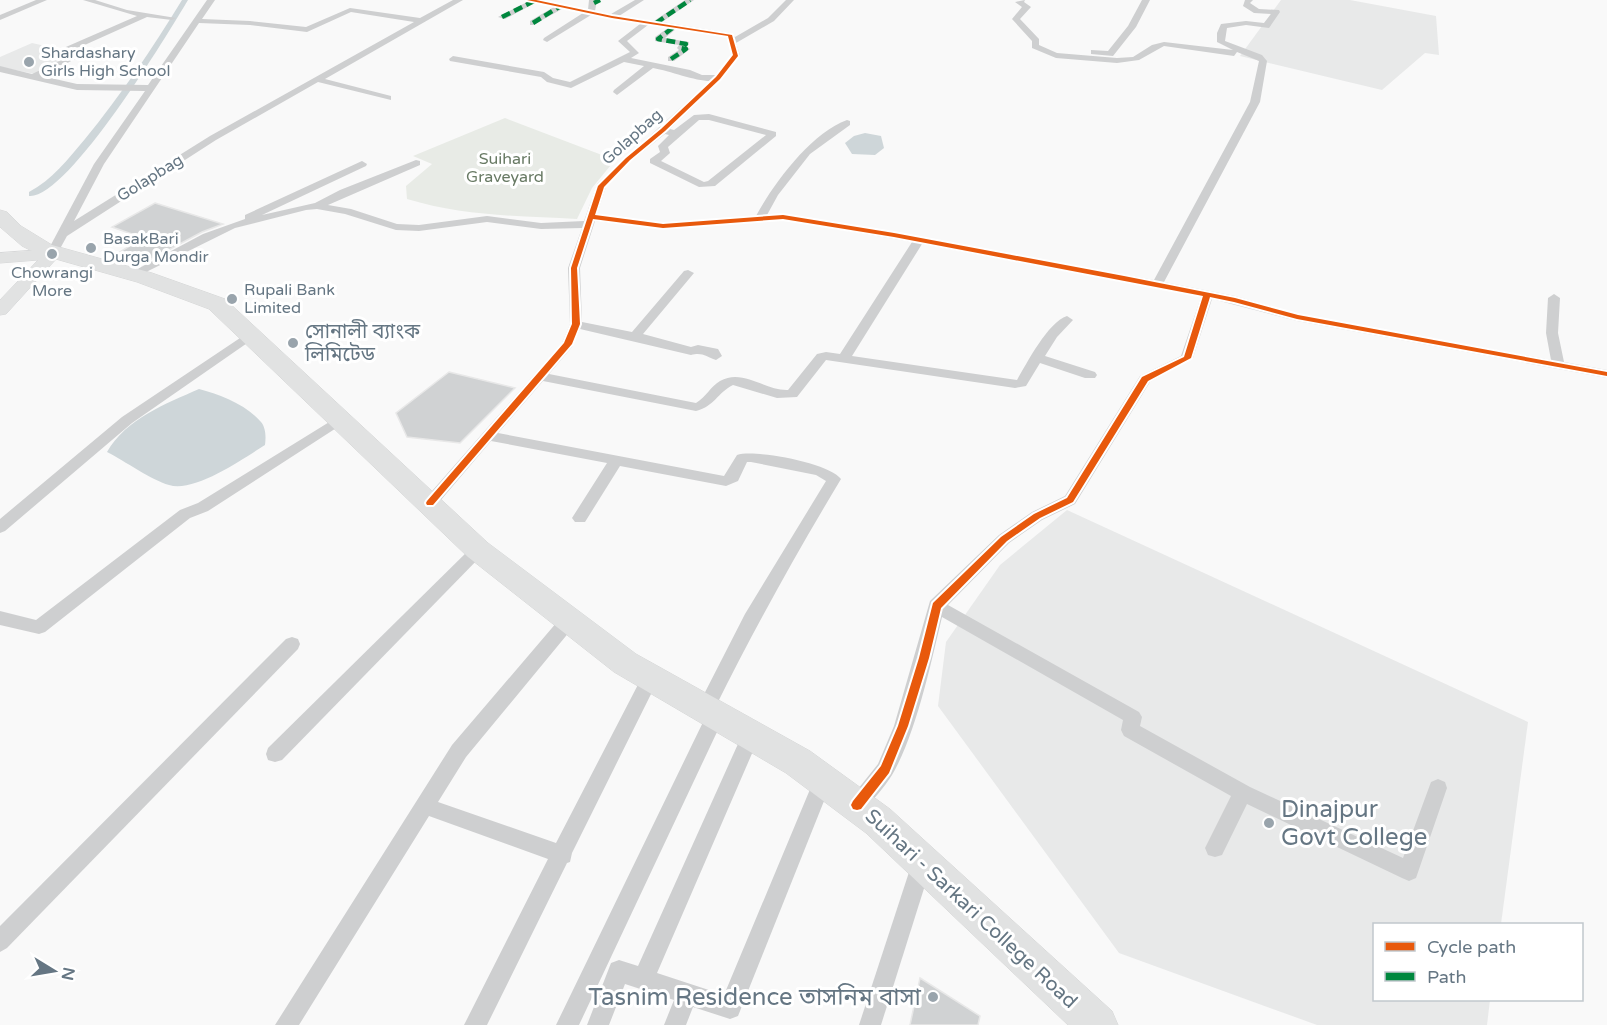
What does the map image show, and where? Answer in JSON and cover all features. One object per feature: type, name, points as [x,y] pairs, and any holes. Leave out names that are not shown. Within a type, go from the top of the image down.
[{"type":"highway","name":"Suihari - Sarkari College Road","points":[[0,216],[13,232],[57,244],[217,304],[478,550],[625,663],[798,762],[878,821],[1098,1025]]},
{"type":"street","points":[[0,18],[43,0]]},
{"type":"street","points":[[87,0],[126,12],[172,18]]},
{"type":"street","points":[[0,310],[57,244],[86,186],[211,0]]},
{"type":"street","name":"Golapbag","points":[[57,244],[213,138],[459,0]]},
{"type":"street","points":[[533,23],[572,0]]},
{"type":"street","points":[[612,17],[640,0]]},
{"type":"street","points":[[453,59],[544,75],[550,80],[571,85],[635,53],[622,41],[690,0]]},
{"type":"street","points":[[502,17],[537,1],[561,6],[594,4],[612,17],[730,35],[732,42],[762,26],[783,10],[790,0]]},
{"type":"street","points":[[1021,0],[1019,2],[1027,7],[1016,19],[1036,41],[1035,46],[1047,48],[1055,55],[1115,61],[1129,60],[1141,57],[1154,46],[1164,44],[1254,56]]},
{"type":"street","points":[[1071,56],[1074,50],[1110,54],[1132,27],[1146,0]]},
{"type":"street","points":[[1157,285],[1255,102],[1263,61],[1221,42],[1224,26],[1246,23],[1266,26],[1276,12],[1257,11],[1246,4],[1250,0]]},
{"type":"street","points":[[547,40],[594,4]]},
{"type":"street","points":[[198,21],[250,23],[308,30],[350,10],[422,21]]},
{"type":"street","points":[[33,77],[75,57],[62,52],[147,14]]},
{"type":"street","points":[[671,59],[686,49],[681,48],[686,44],[658,39],[675,26]]},
{"type":"street","name":"Golapbag","points":[[430,503],[568,344],[576,324],[574,268],[602,186],[628,159],[663,130],[718,78],[736,55],[732,42]]},
{"type":"street","points":[[623,59],[690,73],[700,78],[718,78]]},
{"type":"street","points":[[617,92],[651,65]]},
{"type":"street","points":[[0,69],[77,87],[150,88]]},
{"type":"street","points":[[319,80],[388,98]]},
{"type":"street","points":[[697,117],[709,117],[773,134],[711,184],[703,185],[654,161],[665,153],[663,146],[676,134],[697,117]]},
{"type":"street","points":[[760,219],[773,194],[807,152],[847,123]]},
{"type":"street","points":[[663,130],[676,134]]},
{"type":"street","points":[[231,226],[317,206],[344,192],[416,162]]},
{"type":"street","points":[[134,274],[207,236],[362,164]]},
{"type":"street","points":[[317,206],[396,226],[418,228],[487,219],[541,226],[590,220],[663,226],[783,217],[1157,285],[1297,317],[1607,374]]},
{"type":"street","points":[[844,358],[919,240]]},
{"type":"street","points":[[0,258],[57,244]]},
{"type":"street","points":[[635,336],[688,273]]},
{"type":"street","points":[[857,805],[885,769],[903,726],[924,658],[936,606],[1004,539],[1037,516],[1070,500],[1145,379],[1187,358],[1208,295]]},
{"type":"street","points":[[1554,298],[1552,333],[1558,365]]},
{"type":"street","points":[[541,376],[702,406],[723,384],[734,381],[783,394],[792,394],[822,357],[831,355],[1015,384],[1020,383],[1052,335],[1067,320]]},
{"type":"street","points":[[576,324],[635,336],[691,351],[698,349],[714,352],[717,356]]},
{"type":"street","points":[[0,527],[127,420],[168,394],[249,336]]},
{"type":"street","points":[[1037,358],[1090,375]]},
{"type":"street","points":[[0,618],[39,627],[185,514],[203,507],[339,420]]},
{"type":"street","points":[[488,436],[726,481],[733,477],[742,458],[751,457],[820,471],[834,479],[751,619],[567,1025]]},
{"type":"street","points":[[580,518],[616,460]]},
{"type":"street","points":[[275,754],[478,550]]},
{"type":"street","points":[[936,606],[1133,717],[1130,730],[1243,793],[1409,871],[1438,788]]},
{"type":"street","points":[[286,1025],[459,751],[569,620]]},
{"type":"street","points":[[0,941],[292,644]]},
{"type":"street","points":[[475,1025],[563,855],[650,678]]},
{"type":"street","points":[[643,980],[751,735]]},
{"type":"street","points":[[598,1025],[619,971],[730,1008],[824,781]]},
{"type":"street","points":[[1215,848],[1243,793]]},
{"type":"street","points":[[425,806],[563,855]]},
{"type":"street","points":[[870,1025],[922,863]]},
{"type":"street","points":[[675,1025],[687,994]]},
{"type":"shaded area","points":[[1281,0],[1350,0],[1436,16],[1439,55],[1425,53],[1382,90],[1240,56]]},
{"type":"shaded area","name":"Shardashary Girls High School","points":[[32,43],[63,50],[58,54],[69,57],[35,74],[0,67],[0,57]]},
{"type":"shaded area","points":[[865,133],[881,136],[884,148],[875,155],[852,154],[845,143],[854,136]]},
{"type":"shaded area","points":[[199,389],[232,401],[248,410],[264,427],[265,445],[219,473],[192,484],[180,486],[169,485],[154,479],[107,452],[115,440],[135,422],[160,407]]},
{"type":"shaded area","name":"Dinajpur Govt College","points":[[1067,510],[1528,722],[1501,923],[1373,923],[1373,1001],[1490,1001],[1487,1025],[1317,1025],[1119,953],[938,706],[946,642],[1000,565]]},
{"type":"green space","name":"Suihari Graveyard","points":[[505,118],[615,160],[592,188],[577,219],[470,212],[407,199],[406,186],[432,164],[413,156]]},
{"type":"building","points":[[155,203],[223,224],[202,232],[144,263],[118,253],[143,238],[112,227]]},
{"type":"building","points":[[449,372],[515,388],[460,443],[407,437],[396,413]]},
{"type":"building","name":"Tasnim Residence তাসনিম বাসা","points":[[920,978],[980,1016],[978,1025],[910,1025]]},
{"type":"waterway","points":[[32,194],[46,187],[69,164],[106,119],[151,57],[185,0]]},
{"type":"marked path","points":[[594,3],[600,0]]},
{"type":"marked path","points":[[656,23],[690,0]]},
{"type":"marked path","points":[[502,17],[534,1]]},
{"type":"marked path","points":[[533,23],[559,7]]},
{"type":"marked path","points":[[671,59],[686,49],[681,48],[686,44],[658,39],[675,26]]},
{"type":"cycle path","points":[[430,503],[568,344],[576,324],[574,268],[601,186],[718,78],[736,55],[730,35],[612,17],[529,0]]},
{"type":"cycle path","points":[[592,217],[663,226],[783,217],[894,235],[1124,278],[1235,300],[1297,317],[1607,374]]},
{"type":"cycle path","points":[[857,805],[885,769],[903,726],[924,658],[936,606],[1004,539],[1037,516],[1070,500],[1145,379],[1187,358],[1207,295]]},
{"type":"place","name":"Shardashary Girls High School","points":[[29,62]]},
{"type":"place","name":"BasakBari Durga Mondir","points":[[91,248]]},
{"type":"place","name":"Chowrangi More","points":[[52,254]]},
{"type":"place","name":"Rupali Bank Limited","points":[[232,299]]},
{"type":"place","name":"সোনালী ব্যাংক লিমিটেড","points":[[293,343]]},
{"type":"place","name":"Dinajpur Govt College","points":[[1269,823]]},
{"type":"place","name":"Tasnim Residence তাসনিম বাসা","points":[[933,997]]}]
